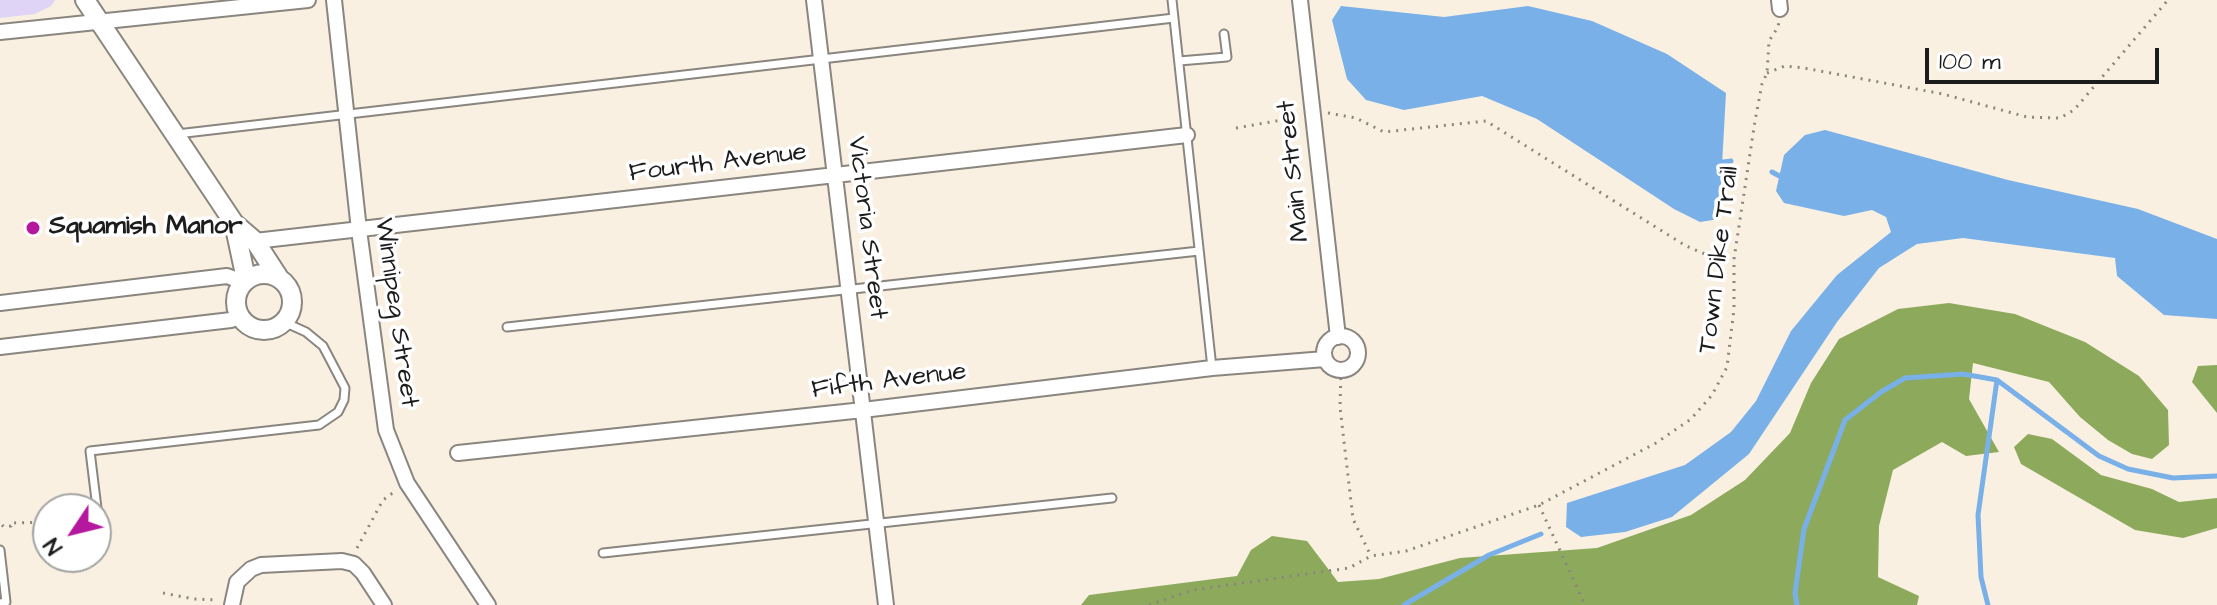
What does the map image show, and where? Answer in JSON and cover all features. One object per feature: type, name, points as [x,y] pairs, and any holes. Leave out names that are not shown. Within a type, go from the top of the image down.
[{"type":"street","points":[[85,0],[234,223],[255,241],[285,283],[292,298],[292,307],[284,322],[277,327],[261,330],[245,324],[239,317],[235,299],[245,281],[262,273],[279,278]]},
{"type":"street","points":[[0,32],[308,0]]},
{"type":"street","name":"Winnipeg Street","points":[[334,0],[359,230],[386,430],[407,483],[488,605]]},
{"type":"street","name":"Victoria Street","points":[[814,0],[886,605]]},
{"type":"street","name":"Main Street","points":[[1300,0],[1338,337]]},
{"type":"street","name":"Fourth Avenue","points":[[255,241],[1187,135]]},
{"type":"street","points":[[234,223],[245,281]]},
{"type":"street","points":[[0,303],[227,276],[245,281]]},
{"type":"street","points":[[0,347],[239,317]]},
{"type":"street","points":[[1338,337],[1349,339],[1357,352],[1351,367],[1341,370],[1331,367],[1325,359],[1325,347],[1338,337]]},
{"type":"street","name":"Fifth Avenue","points":[[458,453],[863,410],[1212,368],[1325,359]]},
{"type":"street","points":[[232,602],[234,589],[242,575],[261,565],[349,562],[363,573],[384,605]]},
{"type":"lane","points":[[1172,0],[1212,368]]},
{"type":"lane","points":[[175,134],[1174,18]]},
{"type":"lane","points":[[1179,61],[1227,57],[1224,34]]},
{"type":"lane","points":[[507,327],[1199,251]]},
{"type":"lane","points":[[95,493],[90,451],[319,425],[330,420],[344,400],[345,388],[323,346],[306,332],[284,322]]},
{"type":"lane","points":[[603,553],[742,540],[876,521],[1112,498]]},
{"type":"lane","points":[[0,550],[6,602],[0,603]]},
{"type":"path","points":[[1767,73],[1785,66],[1804,68],[1943,94],[2027,117],[2060,118],[2074,110],[2168,0]]},
{"type":"path","name":"Town Dike Trail","points":[[1149,605],[1193,590],[1349,568],[1371,556],[1406,551],[1539,505],[1656,443],[1691,419],[1712,395],[1727,367],[1734,309],[1734,259],[1755,121],[1767,73],[1769,41],[1778,27],[1780,4]]},
{"type":"path","points":[[1323,113],[1356,118],[1384,132],[1486,121],[1686,246],[1705,254],[1734,259]]},
{"type":"path","points":[[1236,128],[1303,116]]},
{"type":"path","points":[[1341,370],[1340,407],[1353,519],[1371,556]]},
{"type":"path","points":[[349,562],[383,500],[407,483]]},
{"type":"path","points":[[1539,505],[1585,605]]},
{"type":"path","points":[[2,525],[32,523]]},
{"type":"path","points":[[163,593],[232,602]]},
{"type":"shaded area","points":[[0,0],[55,0],[51,6],[35,14],[0,18]]},
{"type":"green space","points":[[1949,303],[2015,314],[2085,342],[2139,376],[2168,410],[2169,445],[2152,459],[2132,454],[2108,440],[2080,417],[2049,382],[1973,363],[1969,399],[1999,452],[1966,456],[1942,442],[1893,470],[1879,526],[1878,577],[1919,596],[1917,605],[1081,605],[1089,595],[1237,576],[1251,550],[1272,536],[1307,541],[1338,582],[1379,579],[1460,558],[1597,548],[1691,515],[1745,480],[1790,433],[1811,383],[1839,339],[1898,309]]},
{"type":"green space","points":[[2217,365],[2217,413],[2192,382],[2198,366]]},
{"type":"green space","points":[[2028,434],[2052,439],[2101,475],[2152,489],[2179,502],[2217,498],[2217,528],[2183,538],[2135,530],[2021,464],[2014,447]]},
{"type":"water","points":[[1341,6],[1444,17],[1528,6],[1592,21],[1667,54],[1726,93],[1719,219],[1700,222],[1674,209],[1537,119],[1482,96],[1404,110],[1366,100],[1347,79],[1332,20]]},
{"type":"water","points":[[1825,130],[2008,180],[2138,209],[2217,239],[2217,319],[2164,315],[2117,276],[2115,258],[1963,238],[1917,244],[1879,268],[1837,322],[1749,454],[1672,517],[1625,532],[1581,537],[1566,527],[1567,503],[1685,465],[1731,432],[1756,401],[1791,331],[1837,275],[1891,232],[1886,217],[1872,210],[1844,216],[1784,203],[1776,191],[1784,155],[1805,135]]},
{"type":"waterway","points":[[1716,163],[1731,161]]},
{"type":"waterway","points":[[1772,172],[1783,178]]},
{"type":"waterway","points":[[1797,605],[1795,593],[1804,529],[1845,420],[1905,378],[1963,374],[1997,380],[2099,456],[2128,469],[2173,478],[2217,476]]},
{"type":"waterway","points":[[1988,605],[1981,577],[1978,515],[1997,380]]},
{"type":"waterway","points":[[1404,605],[1489,555],[1541,534]]},
{"type":"place","name":"Squamish Manor","points":[[33,228]]}]
